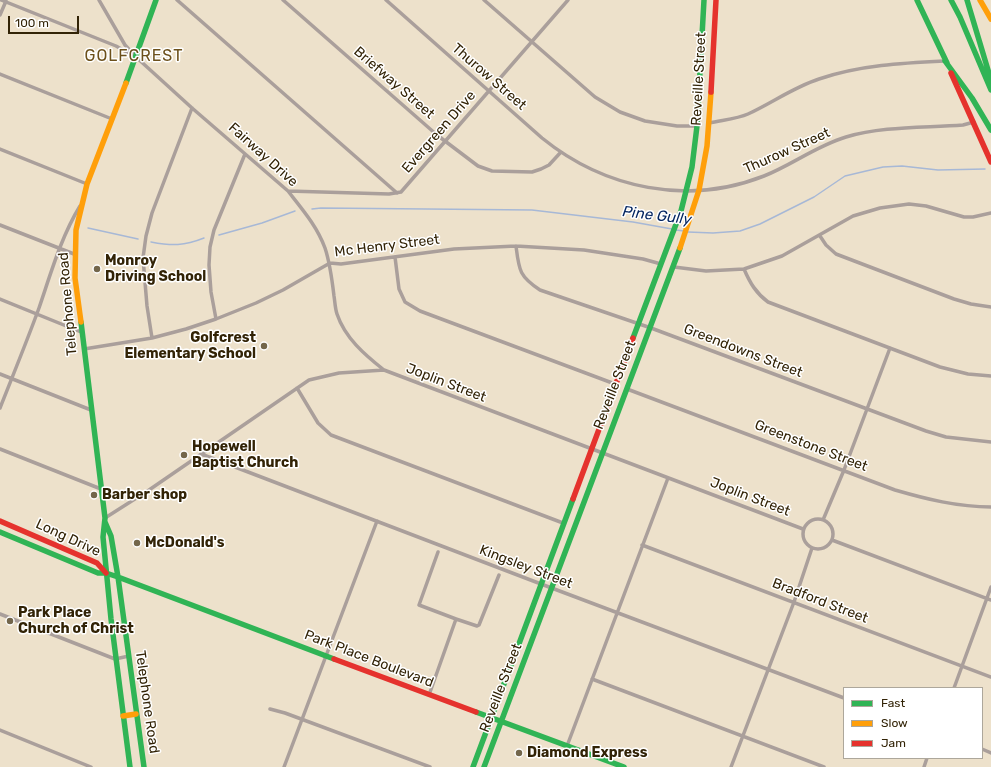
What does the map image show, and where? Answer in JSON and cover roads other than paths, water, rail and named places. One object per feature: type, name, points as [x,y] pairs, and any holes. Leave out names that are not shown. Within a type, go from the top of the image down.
[{"type":"main road","name":"Telephone Road","points":[[144,767],[118,577],[111,536],[105,520],[81,332],[74,254],[76,230],[87,184],[136,57],[156,0]]},
{"type":"main road","name":"Reveille Street","points":[[472,767],[676,225],[693,159],[697,126],[704,0]]},
{"type":"main road","name":"Reveille Street","points":[[484,767],[626,389],[674,267],[699,190],[707,146],[716,0]]},
{"type":"main road","points":[[917,0],[991,162]]},
{"type":"main road","points":[[951,0],[960,17],[991,90]]},
{"type":"main road","points":[[967,0],[991,80]]},
{"type":"main road","points":[[980,0],[991,19]]},
{"type":"main road","points":[[700,60],[713,57]]},
{"type":"main road","points":[[945,61],[972,98],[991,130]]},
{"type":"main road","name":"Telephone Road","points":[[105,520],[103,537],[106,573],[115,659],[130,767]]},
{"type":"main road","name":"Long Drive","points":[[0,521],[97,563],[106,573]]},
{"type":"main road","name":"Long Drive","points":[[0,532],[98,573],[106,573]]},
{"type":"main road","points":[[30,544],[34,535]]},
{"type":"main road","name":"Park Place Boulevard","points":[[106,573],[624,767]]},
{"type":"main road","points":[[123,716],[136,714]]},
{"type":"street","points":[[0,15],[4,0],[116,46],[136,57]]},
{"type":"street","name":"Fairway Drive","points":[[99,0],[122,40],[136,57],[192,108],[288,191],[316,229],[330,263],[337,313],[346,331],[361,351],[384,370]]},
{"type":"street","points":[[177,0],[397,193]]},
{"type":"street","name":"Briefway Street","points":[[283,0],[437,135],[474,164],[488,170],[496,171],[536,171],[549,165],[561,152]]},
{"type":"street","name":"Thurow Street","points":[[386,0],[542,138],[561,152],[590,169],[616,180],[656,189],[699,190],[719,188],[751,181],[781,169],[830,142],[853,135],[884,129],[963,125],[974,122]]},
{"type":"street","points":[[484,0],[595,97],[620,112],[645,121],[677,126],[697,126]]},
{"type":"street","name":"Evergreen Drive","points":[[397,193],[404,190],[568,0]]},
{"type":"street","points":[[709,123],[747,114],[782,95],[818,79],[852,70],[892,64],[945,61]]},
{"type":"street","points":[[0,74],[112,119]]},
{"type":"street","points":[[152,338],[147,306],[144,258],[146,236],[152,213],[192,108]]},
{"type":"street","points":[[0,149],[87,184]]},
{"type":"street","points":[[216,319],[211,292],[209,265],[210,247],[214,230],[245,154]]},
{"type":"street","points":[[288,191],[397,193]]},
{"type":"street","points":[[674,267],[706,271],[744,269],[782,256],[820,236],[853,216],[894,205],[909,204],[926,206],[964,217],[973,217],[991,213]]},
{"type":"street","points":[[0,408],[60,248],[70,224],[81,205]]},
{"type":"street","points":[[0,225],[74,254]]},
{"type":"street","points":[[820,236],[826,245],[836,254],[954,299],[971,304],[991,307]]},
{"type":"street","name":"Mc Henry Street","points":[[84,350],[152,338],[216,319],[256,303],[330,263],[341,264],[454,249],[516,246],[584,250],[661,264]]},
{"type":"street","name":"Greendowns Street","points":[[516,246],[519,270],[527,282],[540,290],[638,323],[926,431],[946,437],[991,442]]},
{"type":"street","points":[[395,257],[399,289],[406,302],[415,308],[616,384]]},
{"type":"street","points":[[744,269],[752,286],[760,296],[768,302],[952,370],[968,374],[991,376]]},
{"type":"street","points":[[0,299],[81,332]]},
{"type":"street","points":[[823,520],[844,470],[890,348]]},
{"type":"street","name":"Joplin Street","points":[[105,520],[310,380],[339,373],[384,370],[591,450],[705,491],[803,529]]},
{"type":"street","points":[[0,374],[91,410]]},
{"type":"street","points":[[297,388],[318,423],[331,435],[563,523]]},
{"type":"street","name":"Greenstone Street","points":[[626,389],[915,496],[958,504],[991,507]]},
{"type":"street","points":[[0,449],[101,489]]},
{"type":"street","name":"Kingsley Street","points":[[201,454],[843,698]]},
{"type":"street","points":[[567,746],[668,478]]},
{"type":"street","points":[[816,519],[823,520],[830,525],[833,532],[832,540],[827,546],[820,549],[812,548],[806,544],[803,536],[803,529],[808,522],[816,519]]},
{"type":"street","points":[[284,767],[377,521]]},
{"type":"street","points":[[832,540],[991,600]]},
{"type":"street","name":"Bradford Street","points":[[642,545],[991,677]]},
{"type":"street","points":[[731,767],[794,602],[812,548]]},
{"type":"street","points":[[438,552],[419,605],[456,619],[477,626],[479,625],[499,575]]},
{"type":"street","points":[[954,687],[991,586]]},
{"type":"street","points":[[0,614],[115,659],[129,656]]},
{"type":"street","points":[[430,695],[456,619]]},
{"type":"street","points":[[592,679],[824,767]]},
{"type":"street","points":[[270,709],[303,719],[430,767]]},
{"type":"street","points":[[0,730],[92,767]]},
{"type":"waterway","name":"Pine Gully","points":[[688,232],[713,233],[740,231],[760,224],[814,197],[845,176],[883,167],[902,166],[938,170],[985,169]]},
{"type":"waterway","name":"Pine Gully","points":[[312,209],[532,210],[633,222],[672,229]]},
{"type":"waterway","name":"Pine Gully","points":[[219,235],[262,223],[295,211]]},
{"type":"waterway","name":"Pine Gully","points":[[88,228],[138,239]]},
{"type":"waterway","name":"Pine Gully","points":[[676,230],[684,231]]},
{"type":"waterway","name":"Pine Gully","points":[[151,242],[178,244],[190,243],[204,238]]},
{"type":"place","name":"Monroy Driving School","points":[[97,269]]},
{"type":"place","name":"Golfcrest Elementary School","points":[[264,346]]},
{"type":"place","name":"Hopewell Baptist Church","points":[[184,455]]},
{"type":"place","name":"Barber shop","points":[[94,495]]},
{"type":"place","name":"McDonald's","points":[[137,543]]},
{"type":"place","name":"Park Place Church of Christ","points":[[10,621]]},
{"type":"place","name":"Diamond Express","points":[[519,753]]},
{"type":"district","name":"GOLFCREST","points":[[134,56]]}]
